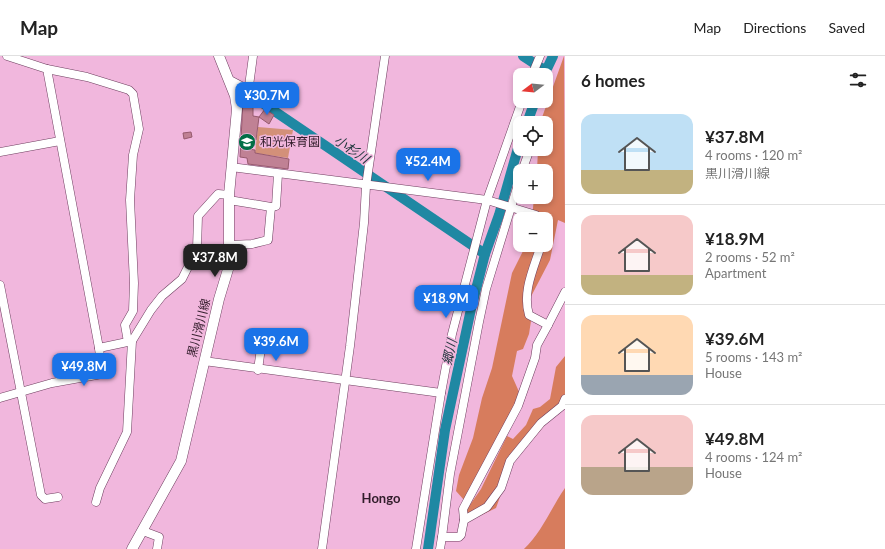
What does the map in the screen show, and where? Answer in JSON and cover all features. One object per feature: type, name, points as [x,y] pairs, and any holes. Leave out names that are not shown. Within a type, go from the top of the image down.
[{"type":"main road","name":"黒川滑川線","points":[[132,549],[181,461],[204,361],[229,266],[229,198],[237,109],[236,96],[219,56]]},
{"type":"street","points":[[8,56],[47,69],[87,77],[129,90],[134,94],[139,129],[133,155],[130,200],[135,268],[132,311],[125,326],[130,342],[127,432],[100,488],[96,502]]},
{"type":"street","points":[[228,79],[245,88],[249,86],[253,56]]},
{"type":"street","points":[[322,549],[364,223],[366,186],[385,56]]},
{"type":"street","points":[[535,68],[540,56]]},
{"type":"street","points":[[0,398],[52,383],[102,374],[100,348],[47,69]]},
{"type":"street","points":[[416,549],[440,393],[452,334],[487,200],[520,108]]},
{"type":"street","points":[[0,152],[60,141]]},
{"type":"street","points":[[231,167],[366,186],[487,200],[527,212]]},
{"type":"street","points":[[100,348],[130,342],[162,296],[182,279],[197,249],[198,216],[218,194],[229,198],[271,207],[276,206],[278,174]]},
{"type":"street","points":[[440,549],[450,474],[486,288],[513,203]]},
{"type":"street","points":[[230,245],[252,244],[268,240],[271,207]]},
{"type":"street","points":[[539,252],[526,291],[526,306],[529,315],[548,325]]},
{"type":"street","points":[[0,284],[41,495],[45,499],[58,497]]},
{"type":"street","points":[[442,537],[459,537],[461,535],[464,520],[463,509],[518,406],[535,358],[537,344],[565,292]]},
{"type":"street","points":[[256,336],[261,348],[258,370]]},
{"type":"street","points":[[204,361],[258,370],[440,393]]},
{"type":"street","points":[[464,520],[487,507],[501,488],[510,461],[541,423],[562,406],[565,399]]},
{"type":"street","points":[[143,531],[159,537],[158,549]]},
{"type":"shaded area","points":[[564,56],[565,223],[558,220],[553,245],[553,212],[533,212],[533,204],[553,204],[553,164],[537,164],[538,156],[553,156],[553,116],[543,116],[545,108],[553,108],[553,87]]},
{"type":"shaded area","points":[[258,127],[293,130],[288,158],[255,153]]},
{"type":"shaded area","points":[[522,252],[552,252],[550,260],[524,310],[531,321],[529,334],[523,349],[517,351],[512,376],[520,394],[464,500],[456,491],[459,475],[473,438],[482,398],[492,368],[512,273]]},
{"type":"shaded area","points":[[565,356],[565,401],[512,464],[496,508],[467,522],[467,509],[481,489],[507,436],[513,439],[526,425],[533,409],[540,407],[550,399],[556,367]]},
{"type":"shaded area","points":[[565,488],[565,549],[524,549],[541,528]]},
{"type":"building","points":[[243,102],[253,103],[253,116],[259,117],[256,140],[249,139],[248,149],[255,150],[255,153],[289,159],[288,169],[248,164],[247,158],[240,157]]},
{"type":"building","points":[[265,109],[274,115],[269,124],[259,117]]},
{"type":"building","points":[[191,132],[192,137],[184,139],[183,133]]},
{"type":"waterway","points":[[523,56],[541,68]]},
{"type":"waterway","name":"郷川","points":[[547,68],[553,56]]},
{"type":"waterway","name":"小杉川","points":[[233,83],[485,254]]},
{"type":"waterway","name":"郷川","points":[[530,116],[532,108]]},
{"type":"waterway","name":"郷川","points":[[428,549],[445,430],[471,309],[485,254],[499,215],[516,156]]},
{"type":"place","name":"和光保育園","points":[[247,142]]},
{"type":"district","name":"Hongo","points":[[381,498]]}]
